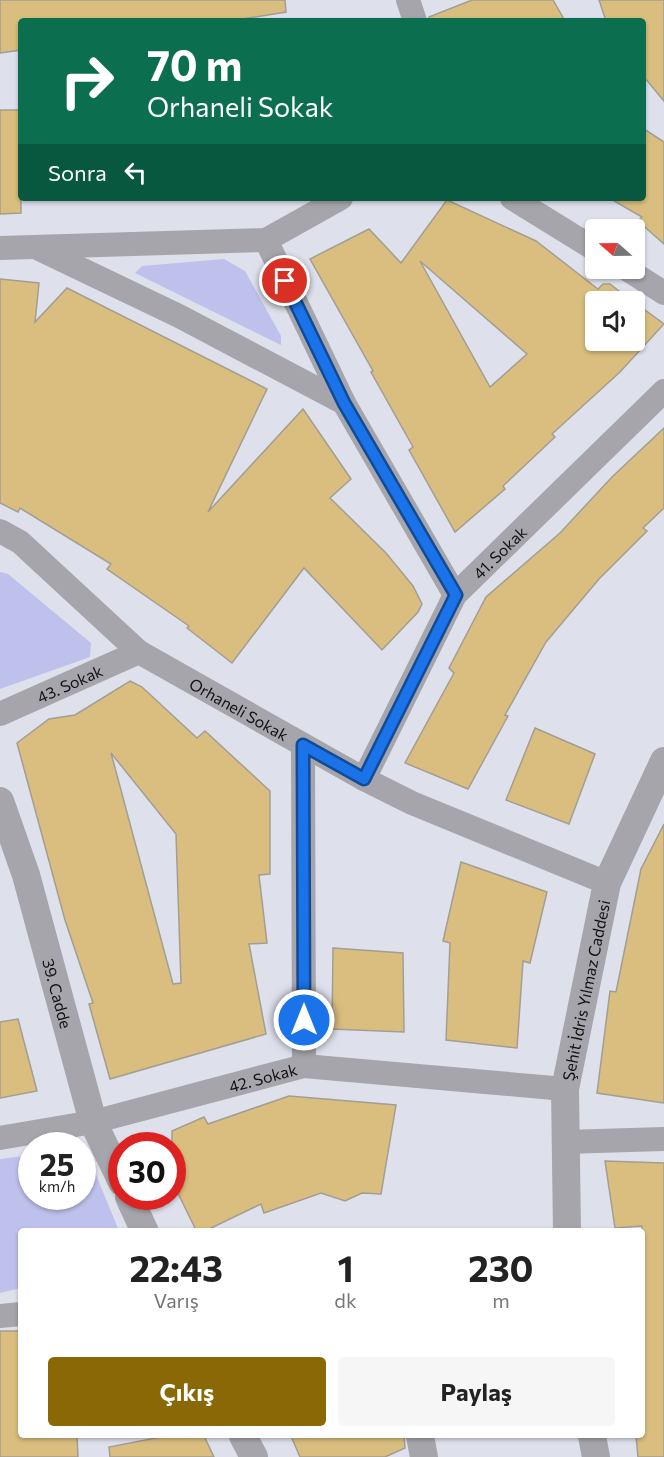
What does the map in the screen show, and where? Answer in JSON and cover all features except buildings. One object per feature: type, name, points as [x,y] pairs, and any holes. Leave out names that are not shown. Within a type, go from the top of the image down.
[{"type":"street","points":[[408,0],[414,18]]},
{"type":"street","points":[[0,248],[266,240],[336,201]]},
{"type":"street","points":[[517,201],[585,243]]},
{"type":"street","points":[[266,240],[344,403],[456,595]]},
{"type":"street","points":[[33,246],[179,316],[344,403]]},
{"type":"street","points":[[642,279],[664,293]]},
{"type":"street","name":"41. Sokak","points":[[364,779],[456,595],[664,392]]},
{"type":"street","name":"Orhaneli Sokak","points":[[0,531],[20,542],[139,652],[364,779],[412,803],[607,883]]},
{"type":"street","name":"43. Sokak","points":[[0,714],[139,652]]},
{"type":"street","points":[[303,745],[304,1066]]},
{"type":"street","name":"Şehit İdris Yılmaz Caddesi","points":[[567,1228],[565,1089],[607,883],[664,761]]},
{"type":"street","name":"39. Cadde","points":[[0,801],[26,875],[93,1122],[108,1153]]},
{"type":"street","name":"42. Sokak","points":[[0,1138],[93,1122],[304,1066],[565,1089]]},
{"type":"street","points":[[564,1142],[664,1139]]},
{"type":"street","points":[[135,1210],[143,1228]]},
{"type":"street","points":[[0,1316],[18,1314]]},
{"type":"street","points":[[244,1438],[254,1457]]},
{"type":"street","points":[[420,1438],[424,1457]]},
{"type":"street","points":[[592,1438],[596,1457]]},
{"type":"shaded area","points":[[224,259],[245,271],[281,336],[281,345],[135,273],[142,266]]},
{"type":"shaded area","points":[[0,572],[8,574],[91,643],[90,657],[0,689]]},
{"type":"shaded area","points":[[18,1157],[18,1210],[96,1210],[96,1175],[108,1204],[108,1210],[110,1210],[118,1228],[18,1228],[18,1289],[0,1293],[0,1159]]},
{"type":"route","points":[[285,281],[344,403],[456,595],[364,779],[303,745],[304,1020]]}]
